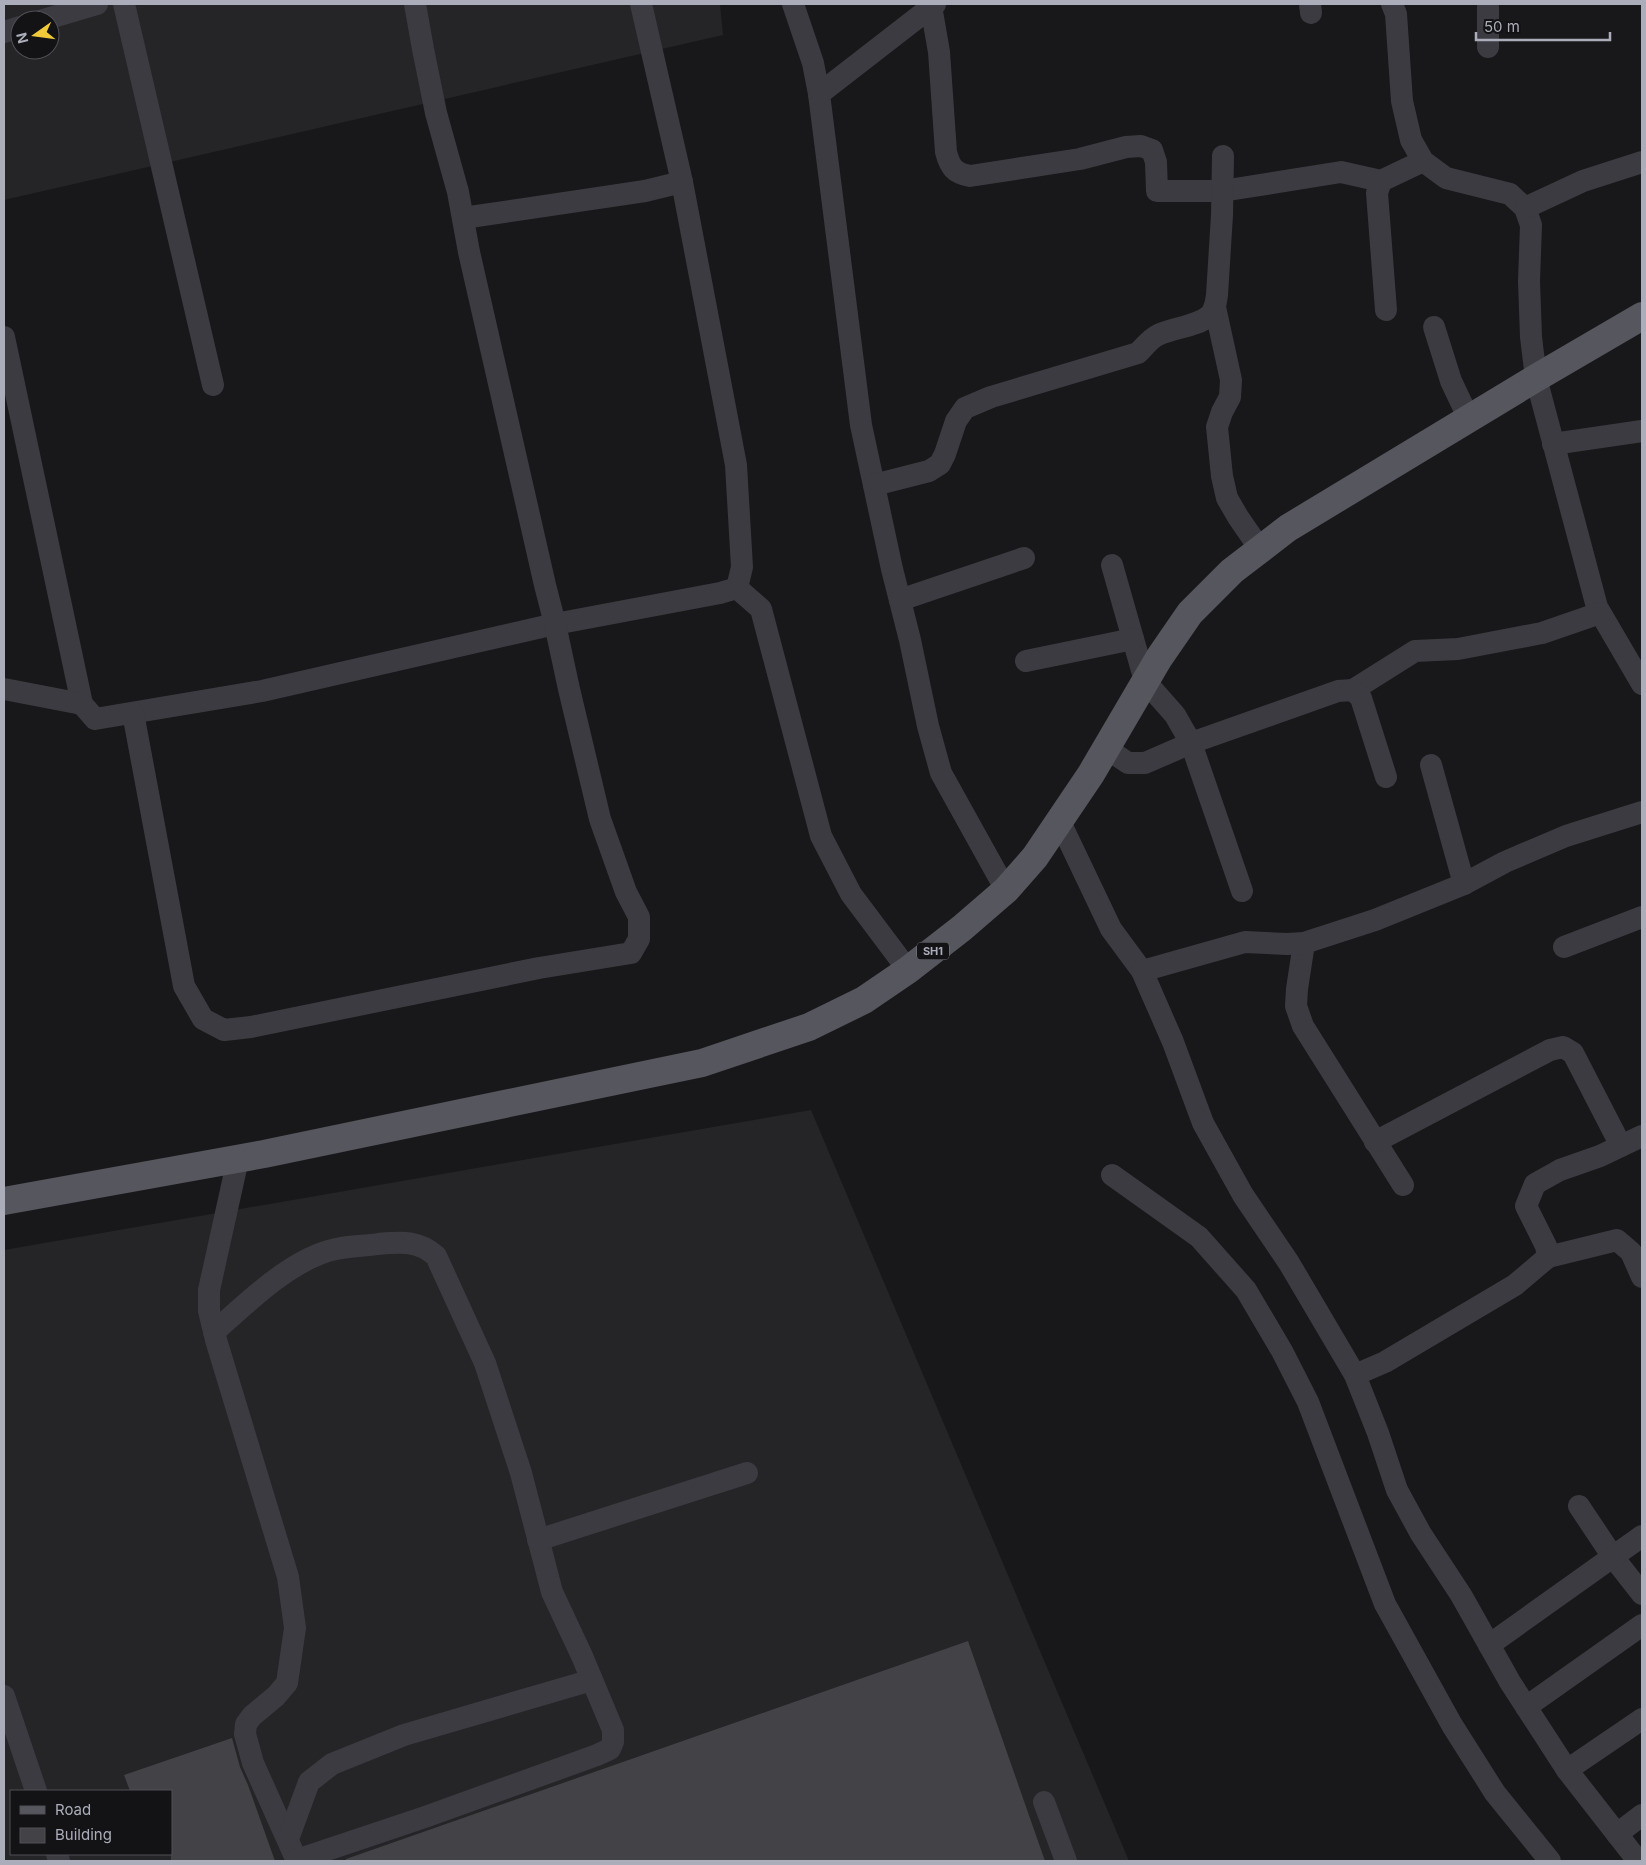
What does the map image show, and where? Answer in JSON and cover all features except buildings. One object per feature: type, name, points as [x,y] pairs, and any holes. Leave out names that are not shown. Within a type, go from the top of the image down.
[{"type":"main road","name":"SH1","points":[[4,1201],[238,1159],[702,1063],[809,1027],[864,1000],[908,970],[962,928],[1006,890],[1035,857],[1060,822],[1106,748],[1158,658],[1190,613],[1232,571],[1288,528],[1642,316]]},
{"type":"street","points":[[60,15],[97,4]]},
{"type":"street","points":[[124,4],[213,385]]},
{"type":"street","points":[[133,713],[184,986],[203,1019],[224,1030],[251,1027],[539,968],[631,954],[639,940],[639,917],[626,892],[600,819],[568,689],[458,192],[436,114],[415,4]]},
{"type":"street","points":[[641,4],[682,182],[736,465],[742,567],[737,588]]},
{"type":"street","points":[[793,4],[813,63],[819,94],[861,425],[928,726],[942,774],[1006,890]]},
{"type":"street","points":[[1392,4],[1396,14],[1402,101],[1411,140],[1423,161],[1446,178],[1510,194],[1525,208],[1531,225],[1529,281],[1536,378],[1588,580],[1600,613],[1642,684]]},
{"type":"street","points":[[1488,4],[1488,47]]},
{"type":"street","points":[[819,94],[933,5]]},
{"type":"street","points":[[933,5],[939,52],[946,152],[949,165],[958,174],[970,176],[1080,159],[1126,147],[1141,146],[1152,150],[1156,162],[1158,191],[1222,191],[1341,172],[1381,181],[1423,161]]},
{"type":"street","points":[[1223,156],[1215,307],[1231,380],[1230,397],[1217,427],[1222,476],[1227,498],[1260,549]]},
{"type":"street","points":[[1525,208],[1583,181],[1642,162]]},
{"type":"street","points":[[1381,181],[1377,192],[1386,310]]},
{"type":"street","points":[[463,218],[645,191],[682,182]]},
{"type":"street","points":[[874,485],[929,471],[940,464],[956,420],[965,408],[991,396],[1138,353],[1156,336],[1172,329],[1199,322],[1210,316],[1215,307]]},
{"type":"street","points":[[1434,327],[1451,381],[1469,419]]},
{"type":"street","points":[[4,337],[82,704],[95,719],[262,691],[555,624],[710,595],[737,588]]},
{"type":"street","points":[[1553,444],[1642,431]]},
{"type":"street","points":[[900,600],[1024,558]]},
{"type":"street","points":[[1112,566],[1145,681],[1175,715],[1191,743],[1242,891]]},
{"type":"street","points":[[737,588],[761,609],[821,836],[851,894],[908,970]]},
{"type":"street","points":[[1106,748],[1128,763],[1145,763],[1191,743],[1338,691],[1353,690],[1415,651],[1458,649],[1505,640],[1542,632],[1600,613]]},
{"type":"street","points":[[1026,662],[1133,639]]},
{"type":"street","points":[[4,689],[82,704]]},
{"type":"street","points":[[1353,690],[1361,698],[1386,777]]},
{"type":"street","points":[[1431,765],[1464,884]]},
{"type":"street","points":[[1142,971],[1245,942],[1304,943],[1375,920],[1464,884],[1505,862],[1566,836],[1642,812]]},
{"type":"street","points":[[1060,822],[1111,929],[1142,971],[1173,1042],[1203,1123],[1243,1195],[1289,1263],[1354,1374],[1378,1433],[1397,1490],[1421,1534],[1461,1595],[1526,1707],[1567,1770],[1638,1861]]},
{"type":"street","points":[[1564,948],[1642,917]]},
{"type":"street","points":[[1304,943],[1296,1006],[1303,1026],[1403,1186]]},
{"type":"street","points":[[1375,1142],[1550,1050],[1563,1047],[1573,1053],[1621,1146]]},
{"type":"street","points":[[1548,1257],[1546,1246],[1526,1206],[1535,1184],[1560,1170],[1642,1136]]},
{"type":"street","points":[[214,1332],[260,1291],[302,1262],[335,1249],[396,1242],[426,1247],[436,1256],[485,1363],[522,1473],[552,1592],[613,1730],[613,1742],[610,1749],[425,1817],[297,1861],[253,1763],[246,1734],[246,1724],[252,1716],[276,1696],[287,1683],[295,1628],[293,1607],[288,1577],[214,1332],[209,1311],[209,1290],[238,1159]]},
{"type":"street","points":[[1112,1175],[1199,1237],[1246,1290],[1282,1351],[1308,1402],[1385,1604],[1452,1725],[1494,1793],[1550,1861]]},
{"type":"street","points":[[1354,1374],[1385,1362],[1515,1285],[1548,1257],[1617,1240],[1631,1252],[1642,1277]]},
{"type":"street","points":[[538,1540],[747,1473]]},
{"type":"street","points":[[1579,1506],[1612,1557],[1642,1594]]},
{"type":"street","points":[[1489,1645],[1642,1536]]},
{"type":"street","points":[[1526,1707],[1642,1625]]},
{"type":"street","points":[[288,1839],[310,1782],[332,1764],[404,1736],[592,1680]]},
{"type":"street","points":[[4,1696],[36,1790]]},
{"type":"street","points":[[1567,1770],[1642,1719]]},
{"type":"street","points":[[1044,1802],[1066,1861]]},
{"type":"street","points":[[1617,1834],[1642,1815]]},
{"type":"shaded area","points":[[4,4],[720,4],[723,35],[4,200]]},
{"type":"shaded area","points":[[811,1110],[1129,1861],[4,1861],[4,1250]]}]
